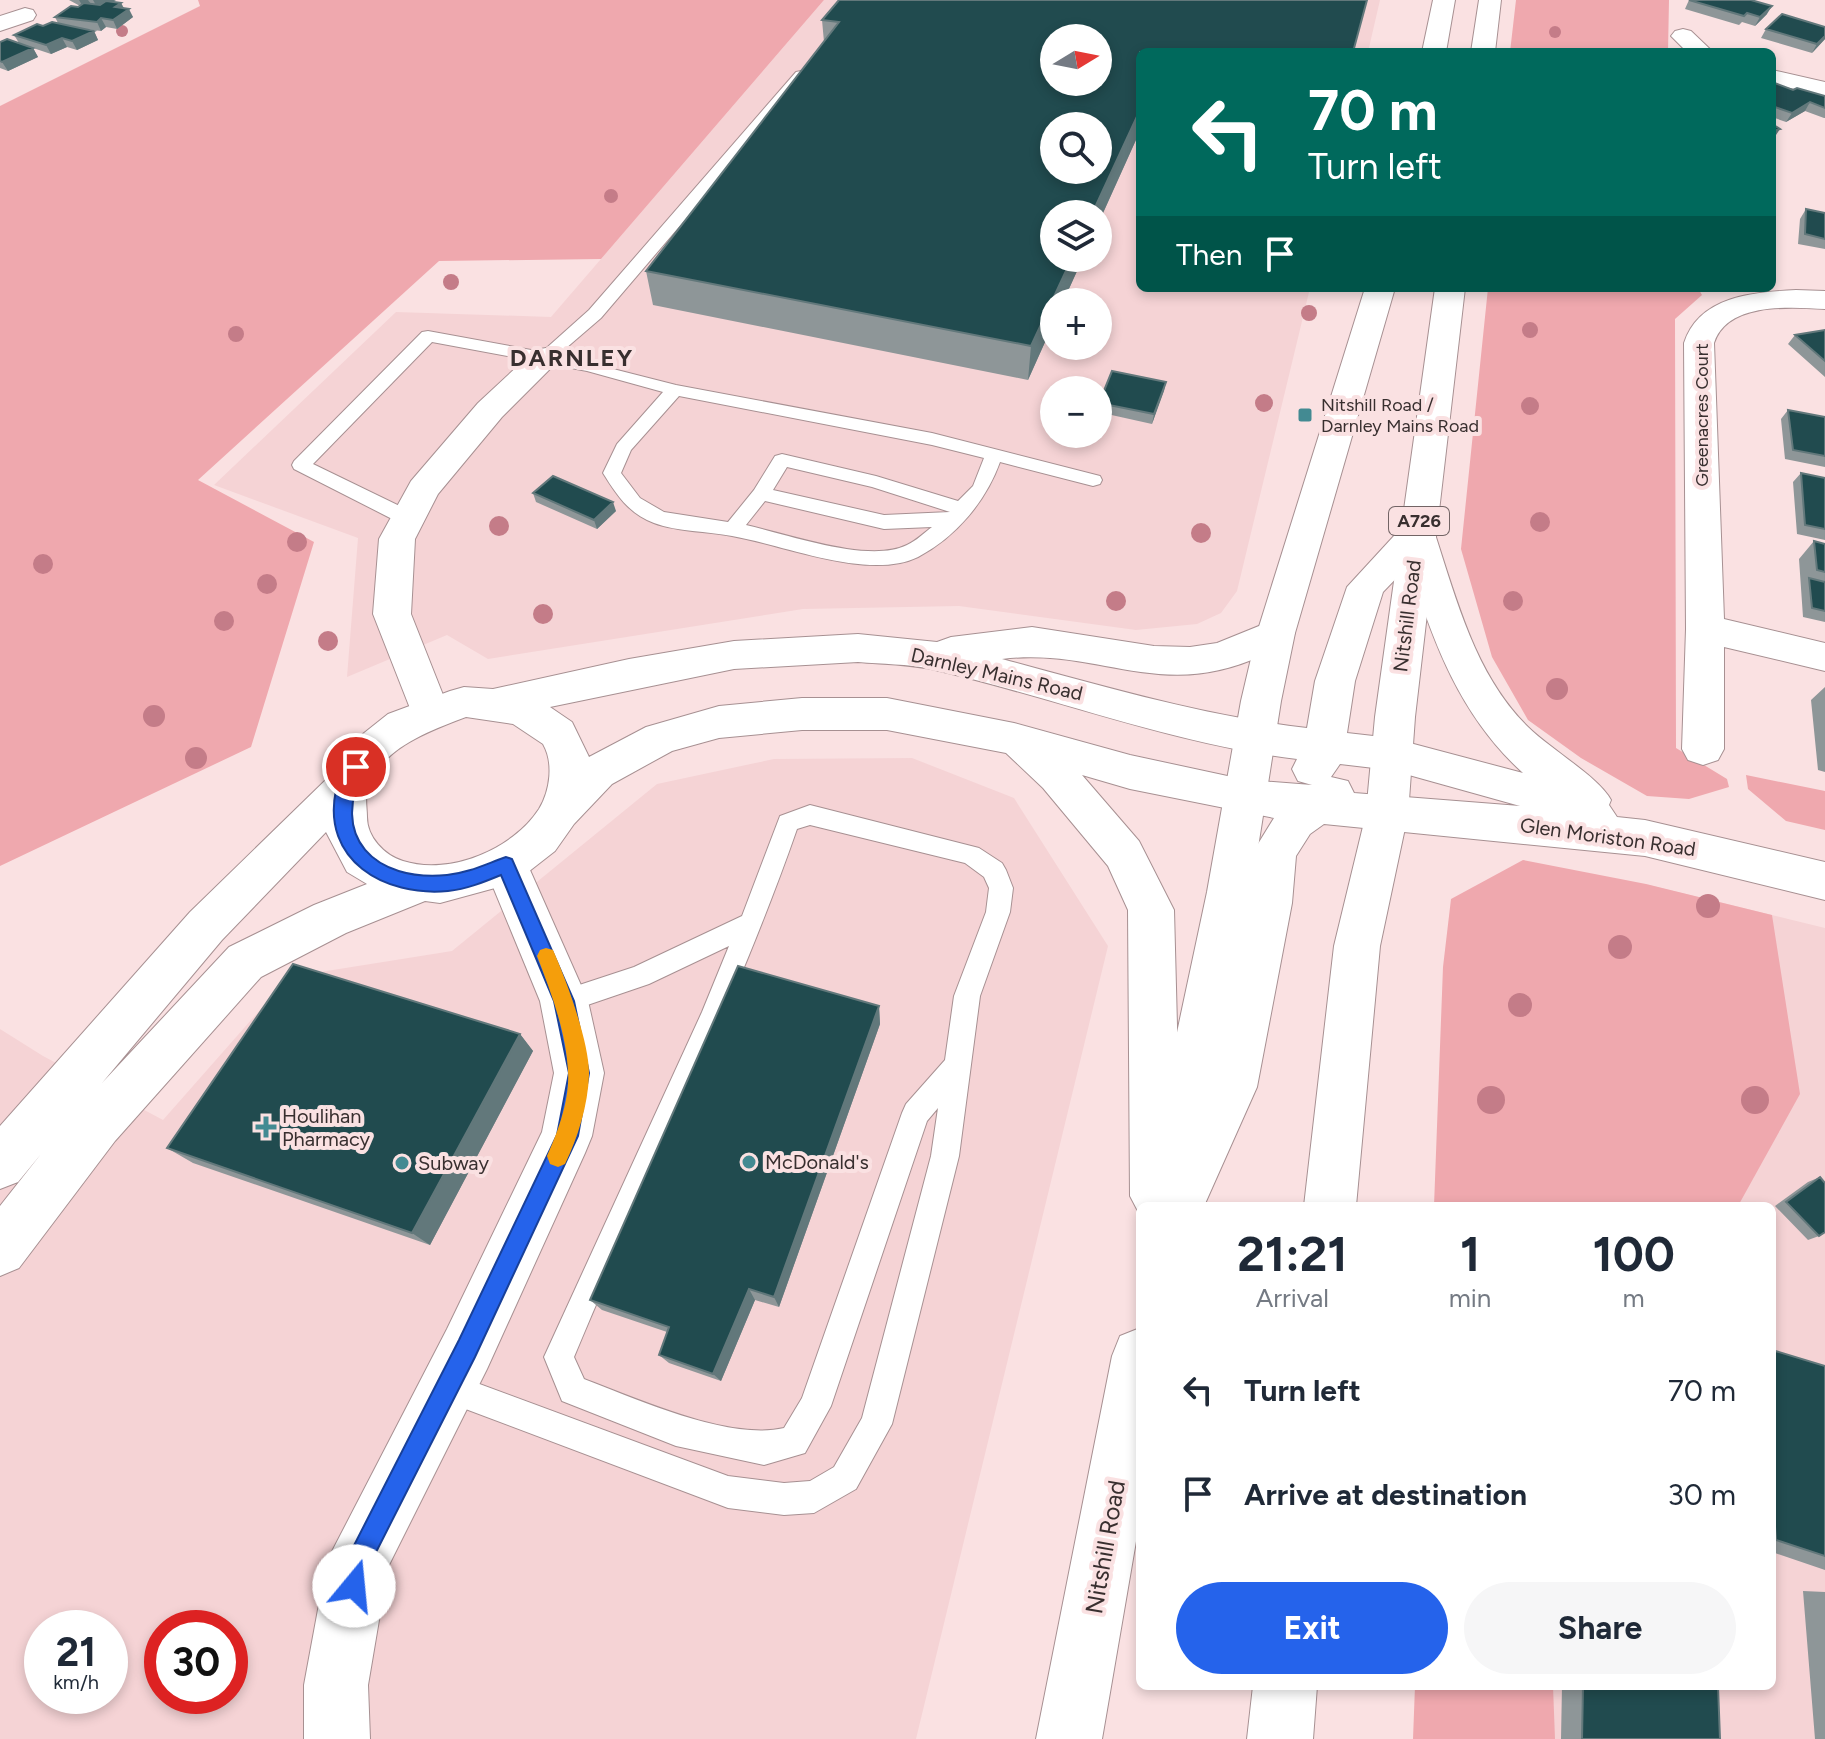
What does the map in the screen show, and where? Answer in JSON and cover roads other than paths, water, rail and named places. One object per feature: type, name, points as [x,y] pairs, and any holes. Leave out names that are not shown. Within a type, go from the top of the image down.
[{"type":"street","points":[[1435,48],[1444,0]]},
{"type":"street","points":[[1484,48],[1490,0]]},
{"type":"street","points":[[0,24],[25,15]]},
{"type":"street","points":[[1776,78],[1825,89]]},
{"type":"street","points":[[1167,1202],[1276,633],[1379,292]]},
{"type":"street","name":"Nitshill Road","points":[[1330,1202],[1357,946],[1387,814],[1391,754],[1417,534],[1449,292]]},
{"type":"street","name":"Greenacres Court","points":[[1703,749],[1705,629],[1699,343],[1706,325],[1721,314],[1744,306],[1793,298],[1825,300]]},
{"type":"street","points":[[429,710],[392,614],[397,539],[423,489],[490,410],[546,357]]},
{"type":"street","points":[[1246,797],[1306,777],[1323,757],[1335,681],[1366,587],[1417,534],[1443,615],[1478,691],[1493,715],[1570,786],[1645,838]]},
{"type":"street","points":[[1705,629],[1825,657]]},
{"type":"street","points":[[928,654],[1032,641],[1154,661],[1190,662],[1223,657],[1276,633]]},
{"type":"street","name":"Darnley Mains Road","points":[[498,703],[734,655],[858,648],[928,654],[1181,722],[1256,738]]},
{"type":"street","points":[[0,1166],[206,926],[347,782],[366,752],[394,728],[429,710],[464,702],[498,703],[529,711],[553,729],[567,752],[571,780],[562,811]]},
{"type":"street","points":[[0,1249],[97,1124],[245,962],[330,919],[419,884],[463,880],[506,865],[539,840],[597,772],[660,738],[719,722],[802,714],[887,714],[1014,739],[1130,772],[1246,797],[1387,814]]},
{"type":"street","points":[[1256,738],[1391,754],[1524,790],[1645,838]]},
{"type":"street","points":[[1014,739],[1058,776],[1092,813],[1124,854],[1151,910],[1156,1202]]},
{"type":"street","points":[[1179,1202],[1232,1087],[1270,903],[1275,852],[1295,822],[1315,805],[1391,754]]},
{"type":"street","points":[[347,782],[341,810],[345,836],[361,859],[387,875],[419,884]]},
{"type":"street","name":"Glen Moriston Road","points":[[1387,814],[1502,822],[1645,838],[1825,881]]},
{"type":"street","points":[[337,1739],[336,1685],[358,1561],[447,1387],[567,1136],[579,1073],[564,1001],[506,865]]},
{"type":"street","name":"Nitshill Road","points":[[1069,1739],[1136,1378]]},
{"type":"street","points":[[1280,1739],[1285,1690]]},
{"type":"lane","points":[[546,357],[595,314],[808,71]]},
{"type":"lane","points":[[407,518],[301,465],[428,336],[589,366],[675,390],[932,439],[1093,480]]},
{"type":"lane","points":[[675,390],[623,448],[612,473],[633,503],[659,518],[733,529],[847,555],[880,558],[911,552],[958,514],[981,489],[994,455]]},
{"type":"lane","points":[[733,529],[761,494],[782,460],[876,482],[958,514]]},
{"type":"lane","points":[[761,494],[884,522],[958,514]]},
{"type":"lane","points":[[447,1387],[728,1492],[784,1499],[814,1497],[845,1478],[876,1424],[945,1156],[967,996],[998,912],[1001,888],[994,870],[971,855],[810,815],[788,823],[752,923],[734,956],[707,1029],[591,1278],[559,1357],[573,1390],[676,1430],[764,1449],[794,1442],[815,1406],[916,1113],[955,1068]]},
{"type":"lane","points":[[564,1001],[640,976],[752,923]]},
{"type":"lane","points":[[0,1166],[45,1192]]},
{"type":"place","name":"Nitshill Road / Darnley Mains Road","points":[[1305,415]]},
{"type":"place","name":"Houlihan Pharmacy","points":[[266,1127]]},
{"type":"place","name":"McDonald's","points":[[749,1162]]},
{"type":"place","name":"Subway","points":[[402,1163]]},
{"type":"district","name":"DARNLEY","points":[[572,357]]}]
